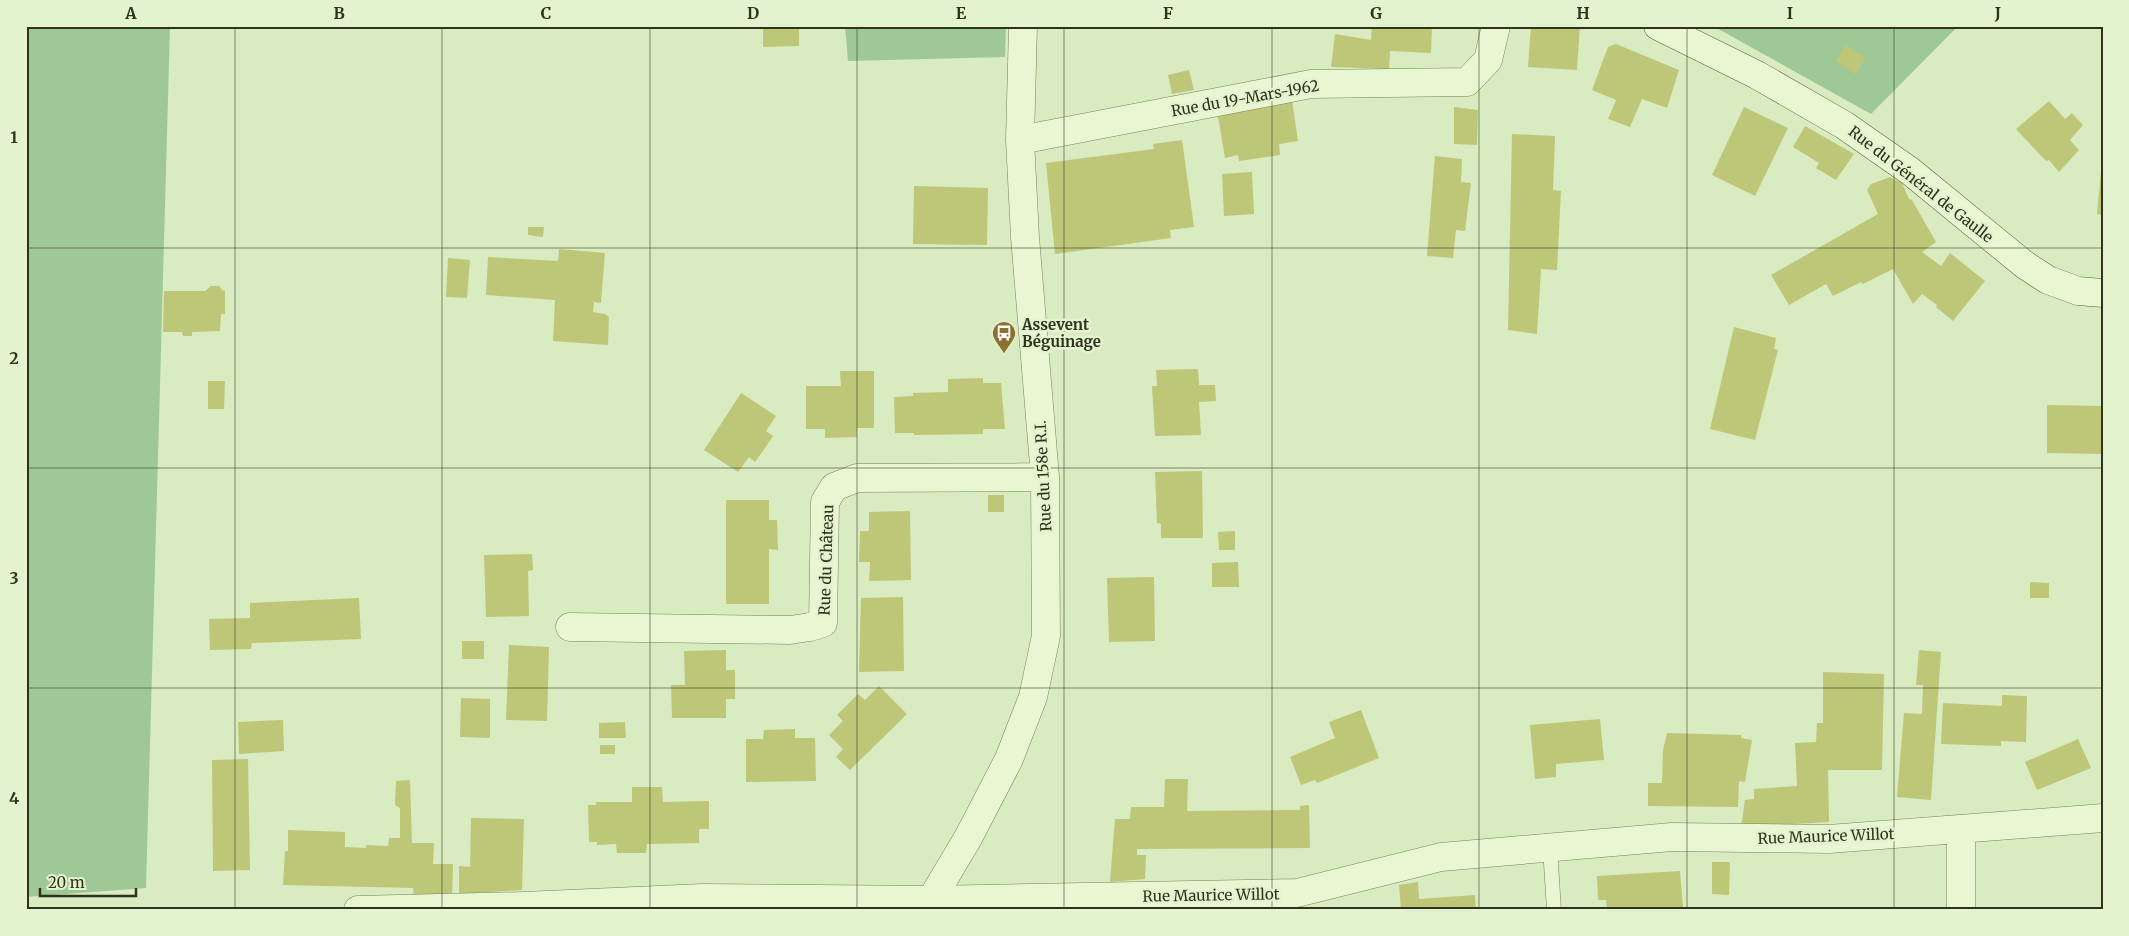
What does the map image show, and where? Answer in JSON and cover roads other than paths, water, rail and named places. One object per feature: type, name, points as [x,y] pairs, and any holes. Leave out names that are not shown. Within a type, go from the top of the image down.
[{"type":"street","name":"Rue du 158e R.I.","points":[[931,900],[968,838],[1009,760],[1033,697],[1046,636],[1045,477],[1025,237],[1020,140],[1023,26]]},
{"type":"street","name":"Rue du 19-Mars-1962","points":[[1020,140],[1310,84],[1466,82],[1488,60],[1496,26]]},
{"type":"street","name":"Rue du Général de Gaulle","points":[[1658,26],[1757,76],[1844,125],[1910,171],[2025,265],[2048,280],[2078,291],[2103,293]]},
{"type":"street","name":"Rue du Château","points":[[570,627],[790,630],[823,623],[825,502],[834,487],[857,478],[1045,477]]},
{"type":"street","name":"Rue Maurice Willot","points":[[358,910],[524,906],[702,898],[1295,902],[1440,857],[1672,837],[1829,839],[1961,830],[2101,812]]},
{"type":"street","points":[[1961,830],[1961,910]]},
{"type":"lane","points":[[1550,848],[1554,910]]},
{"type":"place","name":"Assevent Béguinage","points":[[1004,354]]}]
